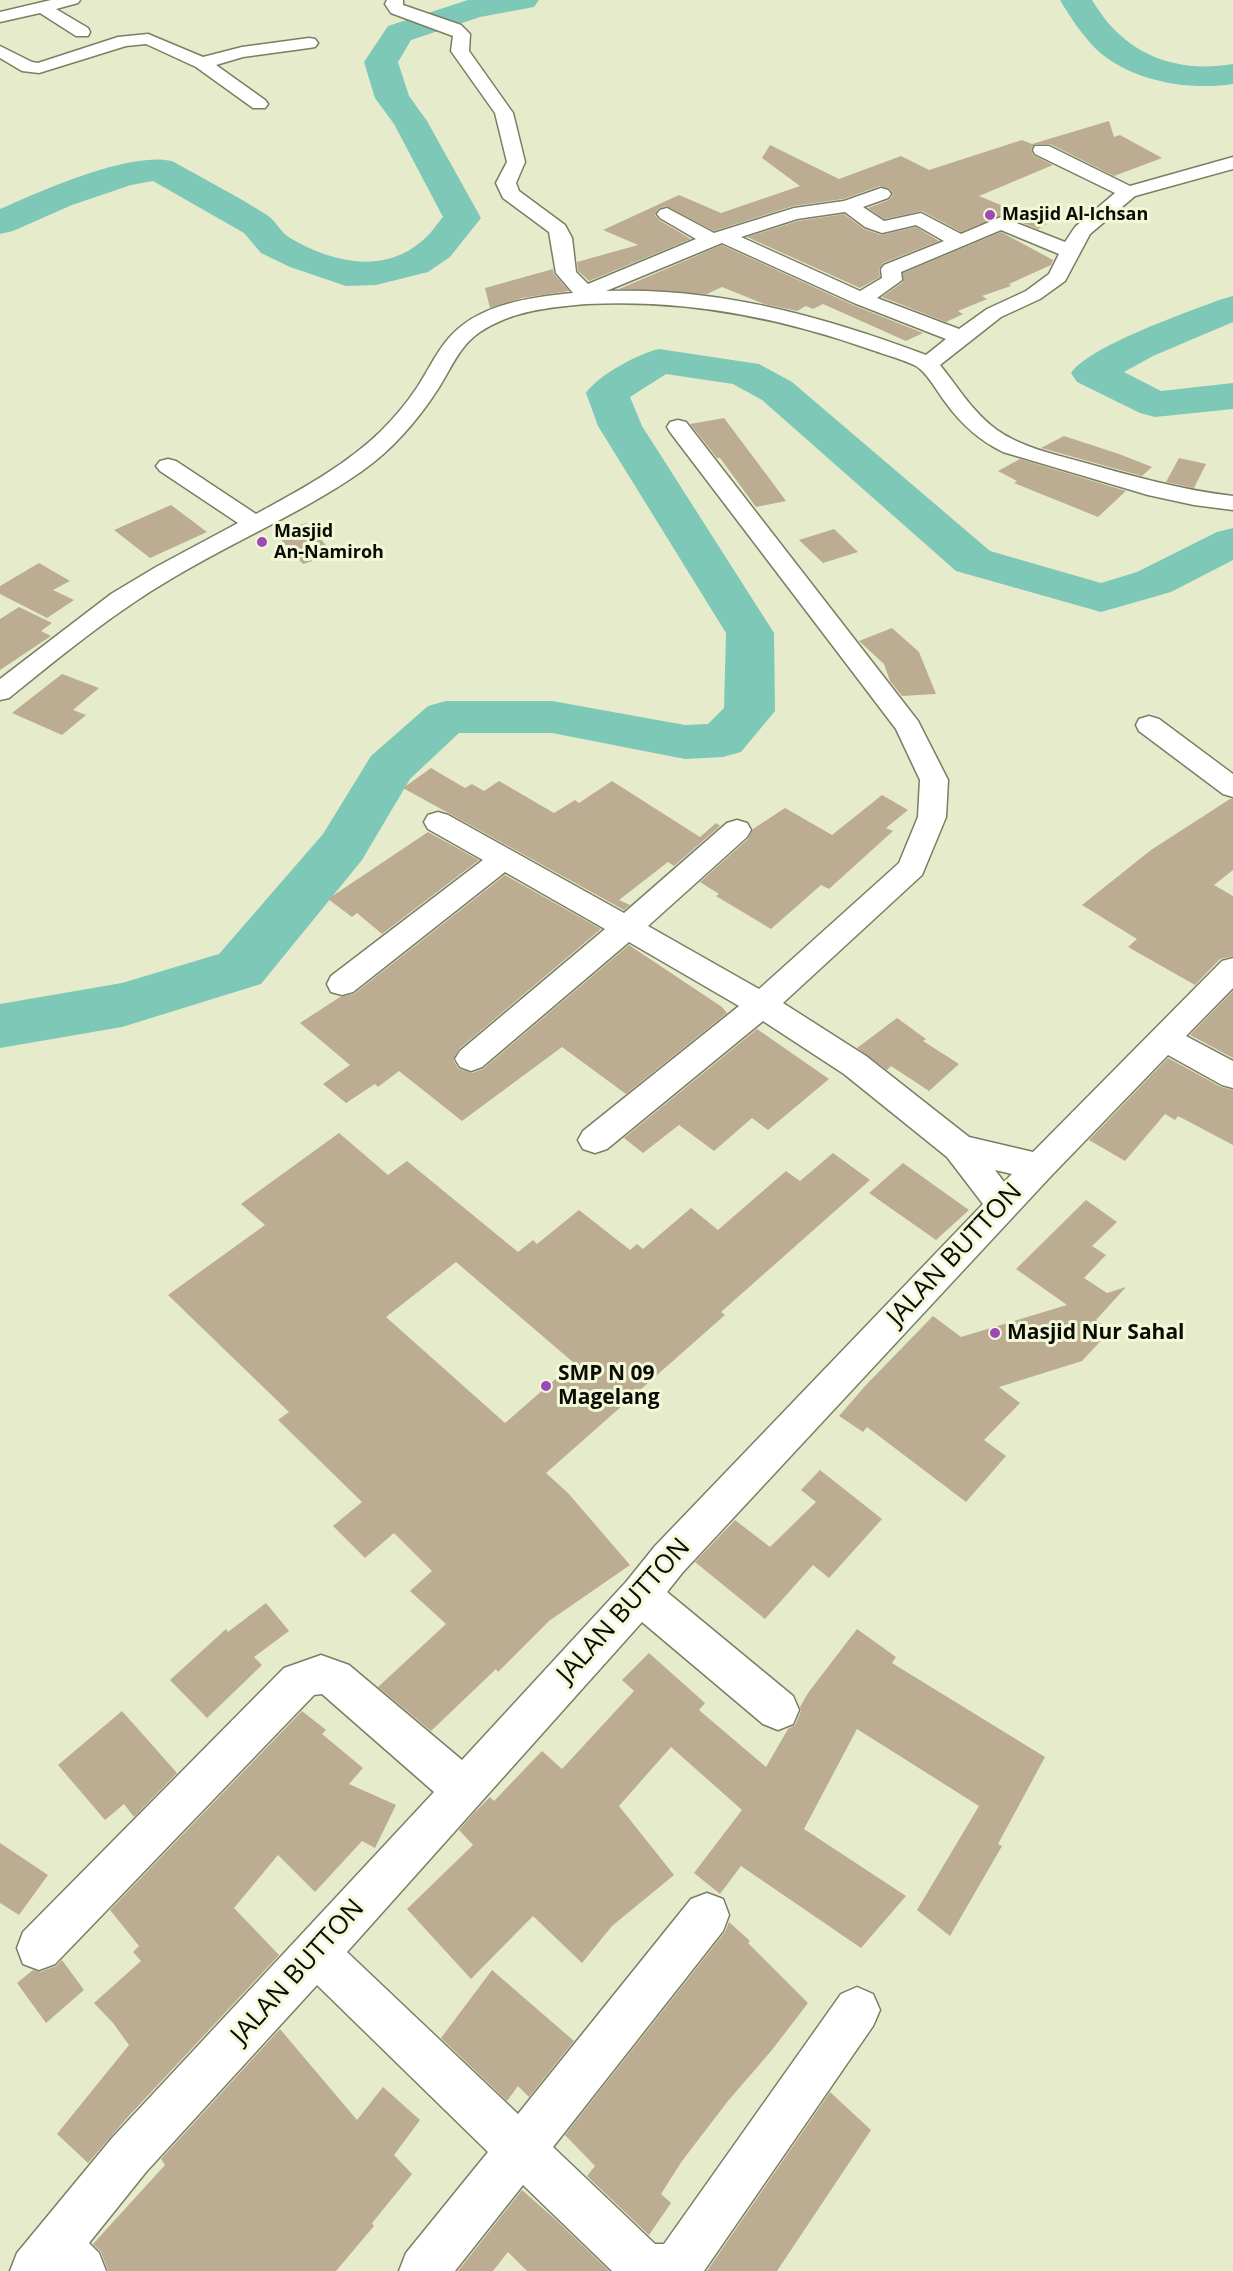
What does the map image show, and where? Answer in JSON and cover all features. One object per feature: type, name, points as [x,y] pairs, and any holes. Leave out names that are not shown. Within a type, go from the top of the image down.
[{"type":"street","points":[[0,9],[72,0]]},
{"type":"street","points":[[0,17],[40,3]]},
{"type":"street","points":[[40,3],[82,33]]},
{"type":"street","points":[[396,5],[462,34],[460,51],[504,113],[509,138],[516,154],[516,162],[506,183],[510,194],[558,230],[562,238],[566,273],[578,296]]},
{"type":"street","points":[[0,51],[28,67],[39,68],[138,38],[148,39],[202,63],[259,104]]},
{"type":"street","points":[[202,63],[242,52],[309,43]]},
{"type":"street","points":[[1042,150],[1128,192]]},
{"type":"street","points":[[927,363],[940,356],[994,312],[1033,295],[1058,277],[1082,231],[1128,192],[1233,163]]},
{"type":"street","points":[[578,296],[717,238],[794,214],[848,206],[881,194]]},
{"type":"street","points":[[848,206],[881,226],[919,219],[960,242]]},
{"type":"street","points":[[667,214],[717,238],[861,299],[961,337]]},
{"type":"street","points":[[1062,223],[1082,231]]},
{"type":"street","points":[[861,299],[892,280],[891,269],[1001,224],[1070,251]]},
{"type":"street","points":[[0,692],[81,627],[138,587],[255,524],[356,464],[387,436],[422,397],[450,347],[473,327],[523,306],[578,296],[689,299],[799,320],[884,346],[927,363],[974,421],[989,435],[1016,448],[1128,482],[1206,501],[1233,503]]},
{"type":"street","points":[[595,1140],[760,1006],[912,868],[932,817],[934,780],[908,728],[678,427]]},
{"type":"street","points":[[168,466],[255,524]]},
{"type":"street","points":[[1149,725],[1233,788]]},
{"type":"street","points":[[438,822],[735,988],[855,1065],[959,1148],[1003,1205]]},
{"type":"street","points":[[471,1059],[626,928],[737,830]]},
{"type":"street","points":[[342,984],[503,859]]},
{"type":"street","name":"JALAN BUTTON","points":[[57,2262],[129,2155],[316,1953],[640,1595],[669,1559],[1039,1167],[1233,969]]},
{"type":"street","points":[[1165,1039],[1233,1076]]},
{"type":"street","points":[[959,1148],[1039,1167]]},
{"type":"street","points":[[640,1595],[778,1710]]},
{"type":"street","points":[[39,1948],[298,1682],[314,1674],[326,1674],[335,1679],[463,1789]]},
{"type":"street","points":[[424,2271],[707,1915]]},
{"type":"street","points":[[316,1953],[642,2266],[655,2270],[667,2270],[681,2260],[857,2010]]},
{"type":"building","points":[[1109,121],[1114,137],[1120,135],[1162,158],[1114,176],[1050,144],[1035,144],[1031,149],[1033,155],[1053,165],[979,196],[1047,224],[1038,229],[1002,215],[961,232],[922,211],[884,219],[868,208],[889,200],[893,195],[890,189],[880,186],[843,199],[793,206],[714,231],[666,206],[658,209],[655,215],[659,220],[691,239],[589,281],[578,271],[577,262],[638,245],[603,230],[679,195],[721,213],[800,186],[762,158],[770,145],[839,179],[901,156],[929,170],[1022,140],[1032,144]]},
{"type":"building","points":[[844,214],[864,229],[881,235],[916,227],[939,241],[883,263],[879,269],[880,277],[860,288],[747,237],[798,221]]},
{"type":"building","points":[[1001,232],[1053,260],[1051,265],[1009,284],[1011,286],[982,296],[987,299],[958,311],[963,314],[946,322],[882,297],[903,282],[903,273]]},
{"type":"building","points":[[722,245],[853,305],[923,333],[906,341],[823,304],[813,309],[806,306],[797,311],[764,304],[722,287],[707,294],[619,289]]},
{"type":"building","points":[[553,269],[554,274],[569,291],[522,298],[490,308],[485,288]]},
{"type":"building","points":[[724,418],[786,501],[756,507],[720,458],[717,458],[690,424]]},
{"type":"building","points":[[1064,436],[1152,467],[1142,476],[1041,448]]},
{"type":"building","points":[[1179,458],[1206,464],[1194,488],[1166,482]]},
{"type":"building","points":[[1020,459],[1126,491],[1098,517],[1014,483],[1017,481],[998,471]]},
{"type":"building","points":[[171,505],[207,532],[150,558],[114,530]]},
{"type":"building","points":[[306,523],[334,554],[303,564],[275,533]]},
{"type":"building","points":[[834,529],[858,552],[823,563],[799,540]]},
{"type":"building","points":[[39,563],[70,581],[53,590],[74,600],[47,618],[0,594],[0,586]]},
{"type":"building","points":[[19,607],[52,623],[41,631],[51,636],[0,670],[0,619]]},
{"type":"building","points":[[892,628],[919,652],[936,694],[902,696],[890,681],[884,664],[859,641]]},
{"type":"building","points":[[62,674],[99,688],[73,710],[86,715],[62,735],[12,713]]},
{"type":"building","points":[[431,768],[465,788],[472,784],[484,791],[499,781],[554,813],[575,800],[579,803],[612,781],[700,837],[716,823],[720,826],[674,866],[668,862],[619,900],[630,905],[624,910],[403,788]]},
{"type":"building","points":[[882,795],[908,810],[886,828],[893,831],[829,889],[821,885],[771,929],[716,896],[719,894],[700,882],[748,839],[753,829],[785,808],[832,835]]},
{"type":"building","points":[[1233,799],[1233,870],[1214,885],[1233,896],[1233,956],[1220,959],[1195,985],[1128,947],[1137,939],[1082,905],[1151,850]]},
{"type":"building","points":[[428,832],[479,860],[382,934],[357,913],[352,917],[328,899]]},
{"type":"building","points":[[505,875],[601,929],[459,1049],[453,1060],[459,1069],[472,1073],[483,1069],[629,945],[722,1007],[727,1013],[626,1094],[562,1047],[462,1121],[399,1071],[378,1087],[375,1084],[346,1103],[323,1084],[350,1065],[300,1023],[340,997],[354,994]]},
{"type":"building","points":[[1233,991],[1233,1058],[1190,1035]]},
{"type":"building","points":[[897,1018],[926,1039],[923,1041],[959,1064],[929,1091],[891,1066],[887,1070],[857,1048]]},
{"type":"building","points":[[757,1029],[829,1079],[768,1130],[752,1118],[714,1151],[679,1125],[643,1153],[624,1138]]},
{"type":"building","points":[[1168,1058],[1221,1087],[1233,1090],[1233,1145],[1178,1116],[1175,1120],[1165,1114],[1125,1161],[1089,1140]]},
{"type":"building","points":[[339,1133],[388,1175],[407,1161],[518,1252],[533,1240],[537,1244],[579,1210],[630,1250],[637,1244],[643,1249],[691,1208],[718,1230],[786,1171],[800,1181],[833,1153],[870,1180],[721,1312],[725,1315],[546,1473],[568,1493],[630,1565],[549,1621],[498,1672],[496,1669],[431,1731],[378,1687],[446,1624],[410,1591],[432,1571],[394,1533],[365,1558],[333,1526],[362,1502],[278,1420],[289,1412],[168,1295],[265,1225],[241,1204]],"holes":[[[456,1262],[574,1363],[505,1423],[386,1317]]]},
{"type":"building","points":[[903,1163],[969,1210],[936,1240],[869,1193]]},
{"type":"building","points":[[1086,1200],[1117,1222],[1092,1246],[1106,1255],[1084,1278],[1107,1293],[1126,1287],[1096,1320],[1111,1330],[1082,1361],[999,1387],[1020,1403],[984,1440],[1006,1456],[966,1502],[867,1427],[863,1432],[839,1416],[933,1316],[961,1337],[1067,1305],[1016,1269]]},
{"type":"building","points":[[820,1470],[882,1519],[829,1578],[813,1565],[765,1619],[695,1562],[735,1520],[770,1547],[816,1502],[801,1490]]},
{"type":"building","points":[[266,1603],[289,1631],[254,1657],[262,1665],[207,1718],[170,1680],[226,1629],[228,1632]]},
{"type":"building","points":[[857,1629],[896,1657],[892,1663],[1045,1757],[998,1844],[1002,1846],[950,1936],[917,1910],[979,1806],[857,1729],[804,1829],[906,1896],[861,1948],[741,1866],[720,1894],[694,1873],[742,1810],[671,1747],[619,1806],[674,1875],[612,1926],[582,1963],[533,1916],[471,1979],[407,1909],[473,1845],[459,1830],[474,1813],[490,1797],[494,1801],[542,1751],[562,1769],[634,1691],[622,1680],[649,1653],[705,1703],[699,1710],[766,1767],[788,1729],[795,1725],[801,1711],[800,1707],[808,1693]]},
{"type":"building","points":[[122,1711],[177,1773],[134,1817],[124,1804],[105,1820],[58,1765]]},
{"type":"building","points":[[302,1711],[326,1730],[322,1734],[363,1768],[349,1784],[396,1805],[375,1848],[362,1841],[315,1892],[278,1855],[234,1908],[279,1955],[88,2163],[57,2134],[129,2045],[94,2003],[141,1961],[133,1952],[139,1946],[110,1910]]},
{"type":"building","points":[[0,1843],[48,1875],[19,1915],[0,1903]]},
{"type":"building","points":[[729,1922],[808,2003],[682,2161],[661,2194],[671,2203],[649,2235],[587,2176],[595,2166],[565,2135],[725,1932]]},
{"type":"building","points":[[62,1960],[84,1990],[46,2023],[17,1983],[33,1970],[40,1972],[56,1966]]},
{"type":"building","points":[[492,1970],[574,2041],[529,2097],[518,2086],[507,2101],[441,2038]]},
{"type":"building","points":[[280,2029],[357,2120],[383,2087],[420,2120],[394,2155],[412,2174],[372,2223],[374,2226],[336,2271],[108,2271],[101,2252],[93,2244],[165,2165],[161,2159]]},
{"type":"building","points":[[830,2092],[871,2130],[777,2271],[707,2271]]},
{"type":"building","points":[[522,2190],[609,2271],[527,2271],[508,2252],[493,2271],[458,2271]]},
{"type":"waterway","points":[[0,223],[59,197],[124,175],[159,169],[257,225],[274,245],[304,259],[346,274],[376,273],[414,264],[436,249],[462,218],[410,121],[392,98],[381,62],[399,33],[474,8],[523,0]]},
{"type":"waterway","points":[[1076,0],[1093,25],[1113,47],[1140,63],[1187,76],[1233,74]]},
{"type":"waterway","points":[[1233,308],[1139,347],[1092,373],[1155,404],[1233,396]]},
{"type":"waterway","points":[[0,1026],[122,1005],[240,969],[343,847],[390,768],[446,717],[552,717],[685,742],[723,740],[749,711],[750,633],[620,426],[607,393],[659,361],[744,373],[777,391],[973,561],[1101,598],[1154,582],[1233,542]]},
{"type":"place","name":"Masjid Al-Ichsan","points":[[990,215]]},
{"type":"place","name":"Masjid An-Namiroh","points":[[262,542]]},
{"type":"place","name":"Masjid Nur Sahal","points":[[995,1333]]},
{"type":"place","name":"SMP N 09 Magelang","points":[[546,1386]]}]
